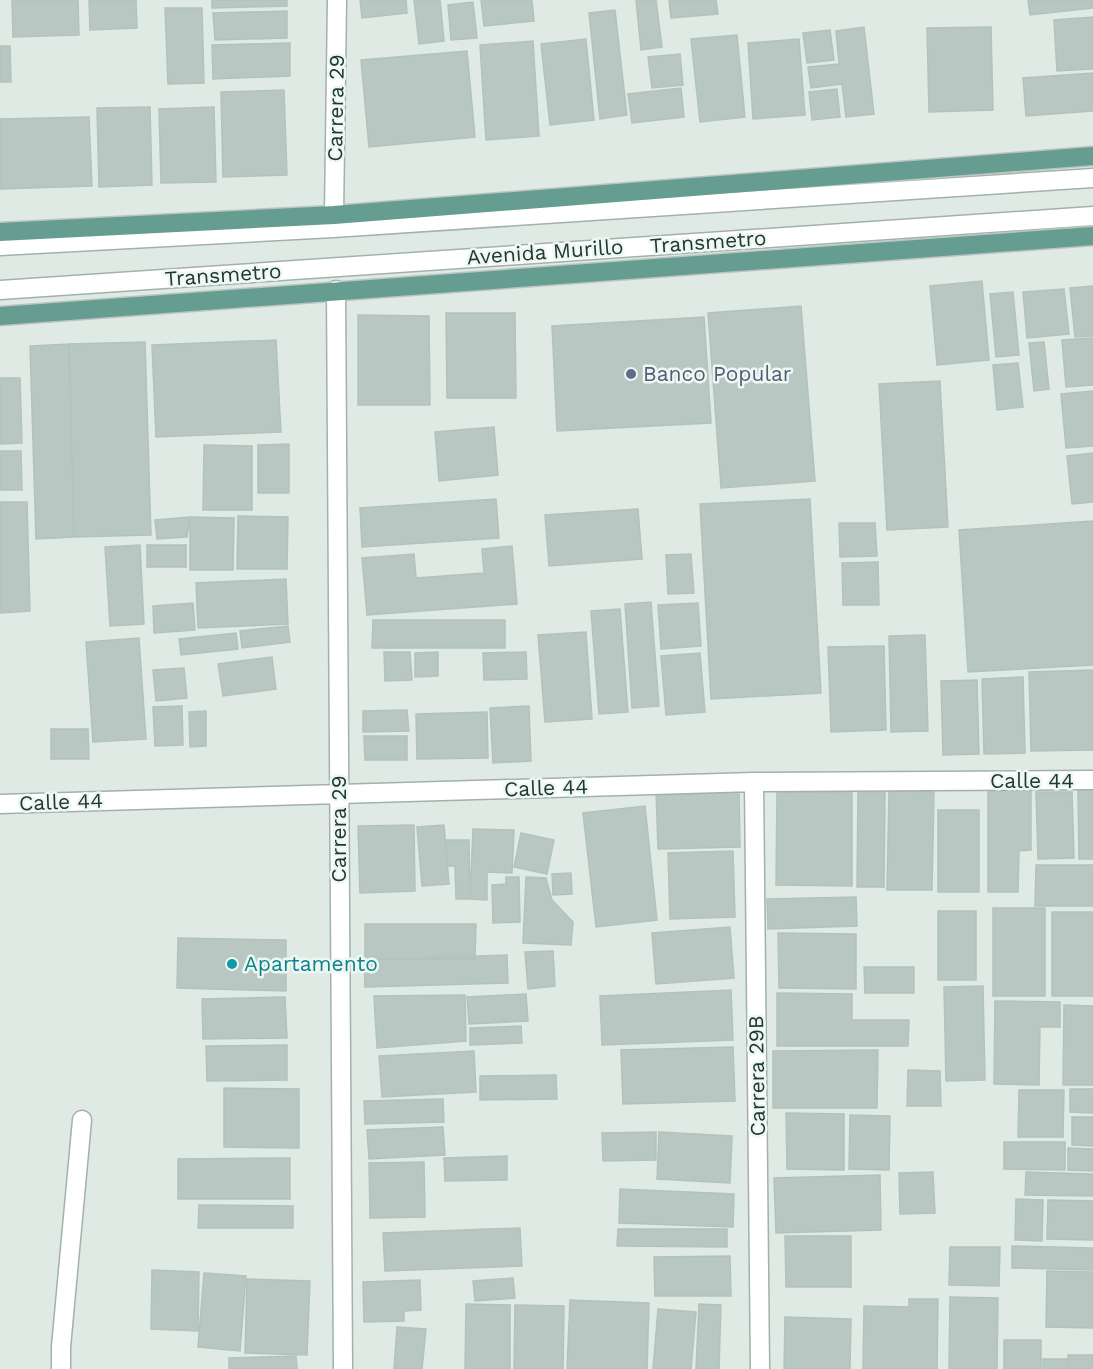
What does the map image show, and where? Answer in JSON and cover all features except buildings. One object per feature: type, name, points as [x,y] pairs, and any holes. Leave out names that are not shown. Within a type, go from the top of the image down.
[{"type":"main road","points":[[0,232],[334,215],[1093,156]]},
{"type":"main road","name":"Avenida Murillo","points":[[0,316],[1093,236]]},
{"type":"street","name":"Carrera 29","points":[[334,215],[337,0]]},
{"type":"street","name":"Transmetro","points":[[0,246],[333,228],[1093,178]]},
{"type":"street","name":"Transmetro","points":[[0,290],[1093,216]]},
{"type":"street","name":"Carrera 29","points":[[336,290],[343,1369]]},
{"type":"street","name":"Calle 44","points":[[0,804],[754,782],[1093,780]]},
{"type":"street","name":"Carrera 29B","points":[[754,782],[760,1369]]},
{"type":"street","points":[[62,1369],[61,1347],[82,1120]]},
{"type":"place","name":"Banco Popular","points":[[631,374]]},
{"type":"place","name":"Apartamento","points":[[232,964]]}]
